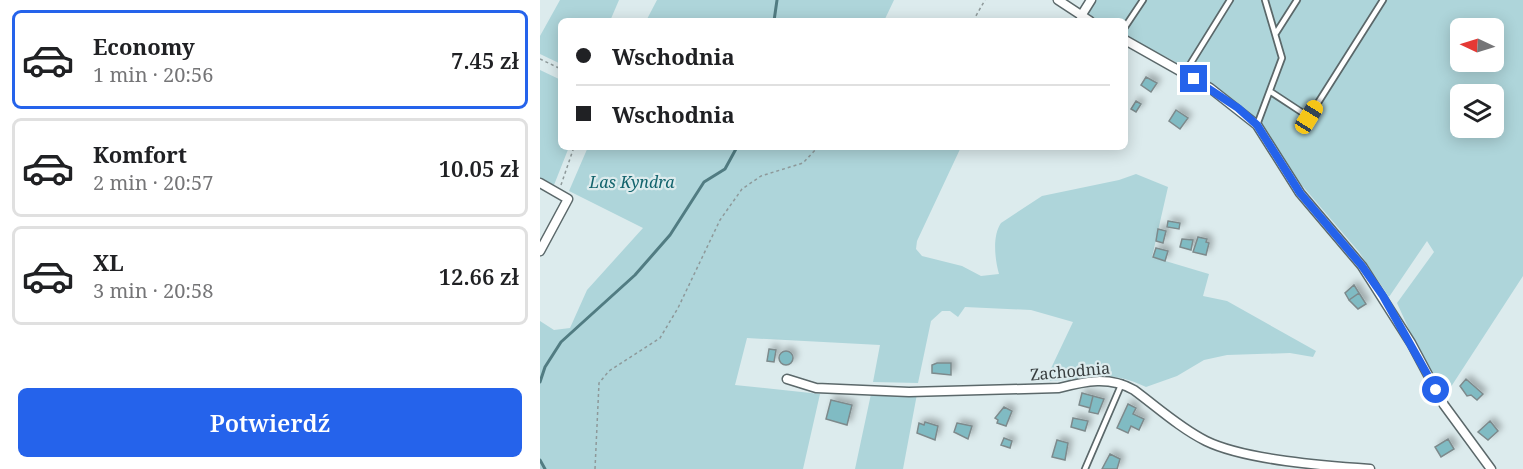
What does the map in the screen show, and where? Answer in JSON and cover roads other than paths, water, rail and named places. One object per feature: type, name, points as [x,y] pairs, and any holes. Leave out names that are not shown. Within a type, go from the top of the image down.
[{"type":"street","points":[[1058,0],[1084,18]]},
{"type":"street","points":[[1085,18],[1091,0]]},
{"type":"street","points":[[1128,42],[1210,88],[1257,125],[1300,193],[1362,266],[1383,296],[1444,405],[1491,469]]},
{"type":"street","points":[[540,183],[568,199],[540,251]]},
{"type":"street","name":"Zachodnia","points":[[787,379],[816,388],[909,392],[1059,388],[1081,382],[1106,380],[1122,383],[1207,441],[1238,452],[1329,466],[1370,469]]},
{"type":"lane","points":[[1128,22],[1143,0]]},
{"type":"lane","points":[[1188,66],[1230,0]]},
{"type":"lane","points":[[1257,125],[1282,58],[1265,0]]},
{"type":"lane","points":[[1276,33],[1297,0]]},
{"type":"lane","points":[[1271,92],[1309,117],[1383,0]]},
{"type":"lane","points":[[1084,469],[1122,383]]},
{"type":"waterway","points":[[774,18],[777,0]]},
{"type":"waterway","points":[[540,382],[545,367],[561,342],[635,275],[670,235],[704,182],[725,169],[735,150]]},
{"type":"waterway","points":[[540,460],[545,469]]},
{"type":"park label","name":"Las Kyndra","points":[[632,182]]}]
